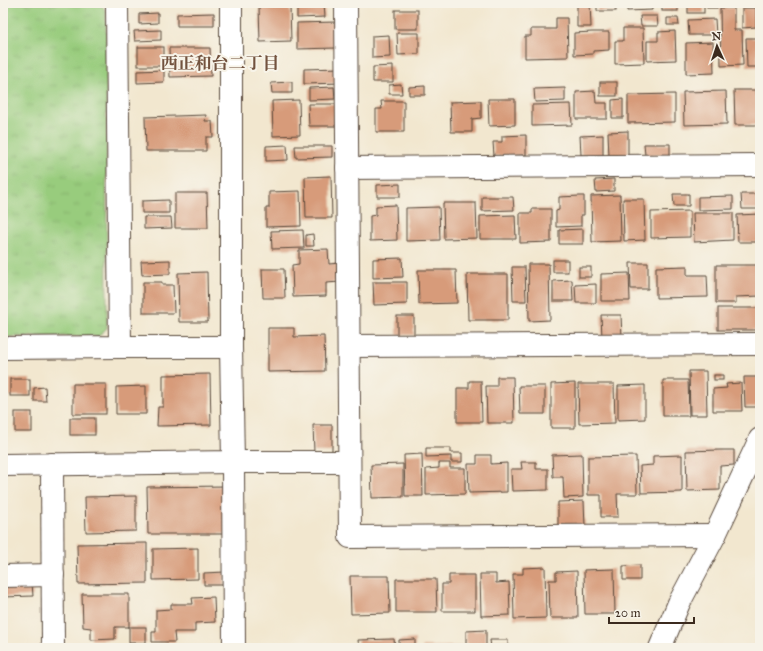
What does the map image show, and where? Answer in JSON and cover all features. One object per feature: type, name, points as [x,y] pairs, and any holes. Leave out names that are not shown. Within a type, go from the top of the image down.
[{"type":"street","points":[[117,3],[120,347]]},
{"type":"street","points":[[231,3],[231,347],[234,648]]},
{"type":"street","points":[[346,3],[350,537],[715,535]]},
{"type":"street","points":[[347,168],[760,165]]},
{"type":"street","points":[[349,346],[760,344]]},
{"type":"street","points":[[3,348],[231,347]]},
{"type":"street","points":[[660,648],[679,603],[715,535],[760,439]]},
{"type":"street","points":[[3,464],[350,462]]},
{"type":"street","points":[[52,464],[53,648]]},
{"type":"street","points":[[3,576],[53,575]]},
{"type":"green space","points":[[3,3],[100,3],[106,11],[107,328],[99,336],[3,337]]},
{"type":"building","points":[[297,3],[324,3],[325,17],[297,18]]},
{"type":"building","points":[[577,3],[590,3],[591,27],[577,27]]},
{"type":"building","points":[[597,3],[616,3],[616,11],[597,11]]},
{"type":"building","points":[[627,3],[652,3],[652,10],[627,11]]},
{"type":"building","points":[[662,3],[678,3],[678,11],[662,11]]},
{"type":"building","points":[[688,3],[704,3],[704,13],[688,13]]},
{"type":"building","points":[[707,3],[717,3],[717,8],[707,8]]},
{"type":"building","points":[[259,6],[290,6],[291,41],[260,42]]},
{"type":"building","points":[[720,8],[734,8],[734,30],[742,30],[743,65],[721,66]]},
{"type":"building","points":[[742,8],[756,8],[756,27],[742,28]]},
{"type":"building","points":[[395,10],[418,10],[418,29],[395,29]]},
{"type":"building","points":[[158,13],[158,23],[139,24],[139,14]]},
{"type":"building","points":[[214,13],[214,26],[177,26],[177,14]]},
{"type":"building","points":[[640,16],[657,16],[658,26],[641,26]]},
{"type":"building","points":[[556,18],[567,18],[568,57],[525,58],[525,36],[531,36],[531,29],[556,29]]},
{"type":"building","points":[[667,18],[678,18],[679,25],[667,25]]},
{"type":"building","points":[[715,19],[716,35],[689,35],[688,20]]},
{"type":"building","points":[[336,22],[336,48],[297,49],[297,23]]},
{"type":"building","points":[[623,28],[643,28],[644,63],[615,64],[615,41],[623,41]]},
{"type":"building","points":[[161,30],[161,40],[135,41],[134,31]]},
{"type":"building","points":[[675,31],[676,60],[647,61],[647,41],[658,41],[658,32]]},
{"type":"building","points":[[609,32],[609,50],[593,51],[593,54],[574,55],[574,33]]},
{"type":"building","points":[[397,33],[419,33],[419,54],[398,55]]},
{"type":"building","points":[[389,35],[390,57],[372,58],[372,36]]},
{"type":"building","points":[[746,38],[757,38],[758,67],[747,67]]},
{"type":"building","points":[[713,42],[714,73],[686,74],[686,43]]},
{"type":"building","points":[[138,47],[164,47],[164,66],[138,66]]},
{"type":"building","points":[[169,48],[210,48],[211,76],[170,77]]},
{"type":"building","points":[[393,66],[393,82],[373,82],[373,67]]},
{"type":"building","points":[[341,68],[342,83],[304,84],[304,69]]},
{"type":"building","points":[[164,70],[164,82],[137,83],[137,71]]},
{"type":"building","points":[[292,82],[292,93],[272,93],[271,83]]},
{"type":"building","points":[[600,82],[617,82],[617,96],[600,96]]},
{"type":"building","points":[[401,84],[402,94],[389,94],[389,85]]},
{"type":"building","points":[[425,86],[425,95],[409,95],[409,87]]},
{"type":"building","points":[[334,87],[335,99],[309,100],[309,88]]},
{"type":"building","points":[[565,88],[565,101],[535,102],[534,89]]},
{"type":"building","points":[[734,90],[756,90],[757,101],[760,100],[760,125],[735,125]]},
{"type":"building","points":[[595,91],[596,103],[607,103],[607,119],[576,119],[576,92]]},
{"type":"building","points":[[726,91],[727,124],[684,125],[683,92]]},
{"type":"building","points":[[675,94],[675,122],[628,123],[628,95]]},
{"type":"building","points":[[488,99],[515,99],[515,125],[489,126]]},
{"type":"building","points":[[623,99],[623,118],[612,118],[612,100]]},
{"type":"building","points":[[299,100],[300,135],[273,136],[272,101]]},
{"type":"building","points":[[381,101],[404,101],[404,132],[376,132],[376,109],[382,109]]},
{"type":"building","points":[[481,101],[481,118],[472,119],[472,132],[451,132],[450,102]]},
{"type":"building","points":[[308,104],[336,104],[337,126],[309,126]]},
{"type":"building","points":[[571,104],[572,125],[532,126],[532,105]]},
{"type":"building","points":[[206,115],[205,121],[212,121],[213,137],[206,137],[206,151],[146,151],[145,117]]},
{"type":"building","points":[[628,131],[628,156],[609,157],[608,132]]},
{"type":"building","points":[[526,135],[526,155],[494,156],[493,142],[502,142],[502,136]]},
{"type":"building","points":[[603,135],[603,155],[581,155],[580,136]]},
{"type":"building","points":[[644,144],[670,144],[670,155],[645,155]]},
{"type":"building","points":[[287,145],[288,160],[266,161],[266,146]]},
{"type":"building","points":[[295,146],[332,146],[332,157],[296,158]]},
{"type":"building","points":[[331,176],[332,218],[306,218],[305,177]]},
{"type":"building","points":[[614,179],[614,191],[596,192],[595,180]]},
{"type":"building","points":[[400,184],[400,197],[377,197],[377,185]]},
{"type":"building","points":[[300,191],[301,226],[266,227],[266,208],[269,208],[269,192]]},
{"type":"building","points":[[175,193],[207,193],[208,228],[175,228]]},
{"type":"building","points":[[673,194],[689,194],[689,206],[674,206]]},
{"type":"building","points":[[741,194],[760,194],[760,209],[742,209]]},
{"type":"building","points":[[620,195],[621,241],[592,242],[591,196]]},
{"type":"building","points":[[584,196],[584,215],[581,215],[581,226],[556,227],[556,211],[559,210],[559,197]]},
{"type":"building","points":[[733,196],[733,209],[698,210],[698,197]]},
{"type":"building","points":[[482,197],[513,197],[514,210],[482,211]]},
{"type":"building","points":[[623,199],[644,199],[645,240],[624,241]]},
{"type":"building","points":[[169,200],[169,213],[142,213],[142,201]]},
{"type":"building","points":[[443,203],[476,203],[477,238],[444,239]]},
{"type":"building","points":[[396,205],[397,240],[370,241],[370,216],[376,215],[376,206]]},
{"type":"building","points":[[439,207],[440,240],[406,241],[406,208]]},
{"type":"building","points":[[532,209],[551,209],[551,242],[520,243],[520,213],[532,213]]},
{"type":"building","points":[[690,211],[690,237],[651,238],[651,212]]},
{"type":"building","points":[[693,213],[733,213],[733,240],[694,242]]},
{"type":"building","points":[[760,214],[760,246],[758,246],[758,242],[738,242],[737,215]]},
{"type":"building","points":[[515,215],[516,239],[480,239],[480,216]]},
{"type":"building","points":[[144,217],[171,217],[172,228],[144,229]]},
{"type":"building","points":[[583,229],[583,244],[559,244],[559,230]]},
{"type":"building","points":[[303,230],[304,248],[272,249],[271,231]]},
{"type":"building","points":[[313,234],[314,246],[306,246],[306,235]]},
{"type":"building","points":[[328,249],[329,264],[340,263],[340,282],[326,283],[326,296],[293,297],[292,265],[299,264],[299,250]]},
{"type":"building","points":[[402,258],[403,277],[373,278],[373,259]]},
{"type":"building","points":[[170,260],[170,274],[142,275],[141,261]]},
{"type":"building","points":[[553,260],[568,260],[568,272],[553,272]]},
{"type":"building","points":[[630,263],[648,263],[648,289],[631,289]]},
{"type":"building","points":[[528,264],[549,264],[550,320],[529,321]]},
{"type":"building","points":[[716,265],[760,265],[760,296],[736,297],[736,303],[716,303]]},
{"type":"building","points":[[687,266],[687,275],[707,275],[708,297],[656,298],[656,267]]},
{"type":"building","points":[[512,267],[525,267],[526,301],[513,301]]},
{"type":"building","points":[[579,267],[591,267],[591,277],[579,277]]},
{"type":"building","points":[[262,269],[284,269],[285,298],[263,298]]},
{"type":"building","points":[[418,270],[456,270],[457,303],[419,304]]},
{"type":"building","points":[[207,272],[208,322],[179,322],[178,273]]},
{"type":"building","points":[[629,273],[630,301],[601,301],[601,274]]},
{"type":"building","points":[[467,274],[508,274],[508,320],[468,320]]},
{"type":"building","points":[[572,280],[573,301],[553,301],[553,281]]},
{"type":"building","points":[[143,282],[162,282],[162,285],[173,285],[174,313],[143,313]]},
{"type":"building","points":[[373,282],[407,282],[407,304],[374,305]]},
{"type":"building","points":[[596,284],[596,303],[576,303],[575,285]]},
{"type":"building","points":[[718,308],[760,308],[760,330],[718,330]]},
{"type":"building","points":[[601,315],[621,315],[622,338],[602,338]]},
{"type":"building","points":[[397,316],[414,316],[414,335],[397,335]]},
{"type":"building","points":[[268,328],[294,328],[294,337],[324,336],[325,371],[268,372]]},
{"type":"building","points":[[689,371],[706,371],[707,415],[690,415]]},
{"type":"building","points":[[210,374],[211,425],[157,426],[158,407],[163,407],[163,375]]},
{"type":"building","points":[[714,375],[723,375],[723,380],[714,380]]},
{"type":"building","points":[[497,377],[513,377],[514,423],[487,423],[486,386],[497,386]]},
{"type":"building","points":[[744,377],[760,377],[760,407],[745,407]]},
{"type":"building","points":[[10,379],[30,379],[30,396],[10,396]]},
{"type":"building","points":[[663,380],[688,380],[689,416],[663,416]]},
{"type":"building","points":[[469,381],[481,381],[482,422],[457,422],[457,388],[469,388]]},
{"type":"building","points":[[575,383],[575,428],[551,428],[551,384]]},
{"type":"building","points":[[741,383],[742,411],[713,411],[713,389],[727,388],[726,384]]},
{"type":"building","points":[[73,384],[106,384],[106,414],[73,414]]},
{"type":"building","points":[[578,384],[614,384],[615,423],[579,424]]},
{"type":"building","points":[[645,385],[645,419],[618,420],[618,386]]},
{"type":"building","points":[[146,386],[146,414],[116,414],[116,387]]},
{"type":"building","points":[[519,386],[545,386],[545,414],[520,414]]},
{"type":"building","points":[[45,387],[46,401],[34,401],[34,388]]},
{"type":"building","points":[[15,412],[32,412],[32,432],[15,432]]},
{"type":"building","points":[[70,418],[95,418],[95,435],[70,435]]},
{"type":"building","points":[[313,425],[332,425],[332,452],[314,452]]},
{"type":"building","points":[[426,448],[451,448],[451,453],[462,453],[462,462],[451,462],[451,456],[426,457]]},
{"type":"building","points":[[734,450],[734,465],[720,466],[720,490],[687,491],[686,451]]},
{"type":"building","points":[[422,454],[423,496],[405,496],[404,455]]},
{"type":"building","points":[[582,454],[583,497],[564,498],[563,477],[553,477],[552,455]]},
{"type":"building","points":[[477,455],[491,455],[491,464],[507,463],[507,492],[469,493],[468,464],[477,464]]},
{"type":"building","points":[[682,455],[682,492],[641,493],[640,466],[653,465],[653,456]]},
{"type":"building","points":[[636,456],[637,494],[617,494],[618,517],[601,517],[601,495],[588,495],[588,457]]},
{"type":"building","points":[[521,462],[536,462],[536,469],[548,469],[548,490],[512,491],[511,469],[522,469]]},
{"type":"building","points":[[439,463],[450,463],[450,468],[465,468],[465,494],[426,495],[426,469],[439,468]]},
{"type":"building","points":[[403,464],[403,497],[372,498],[371,465]]},
{"type":"building","points":[[227,486],[227,534],[148,534],[147,487]]},
{"type":"building","points":[[136,496],[136,531],[86,532],[85,497]]},
{"type":"building","points":[[584,501],[585,527],[558,527],[558,502]]},
{"type":"building","points":[[147,543],[147,583],[78,584],[77,544]]},
{"type":"building","points":[[198,548],[198,579],[153,580],[153,549]]},
{"type":"building","points":[[640,565],[640,580],[623,580],[623,566]]},
{"type":"building","points":[[545,567],[546,618],[514,619],[513,574],[523,574],[523,568]]},
{"type":"building","points":[[614,569],[615,614],[585,614],[584,570]]},
{"type":"building","points":[[577,571],[578,618],[550,618],[549,580],[556,580],[556,572]]},
{"type":"building","points":[[225,572],[224,585],[204,585],[204,573]]},
{"type":"building","points":[[480,574],[496,574],[496,583],[509,582],[510,615],[481,616]]},
{"type":"building","points":[[449,575],[475,575],[475,611],[442,611],[442,584],[449,584]]},
{"type":"building","points":[[350,576],[389,576],[390,613],[351,614]]},
{"type":"building","points":[[396,579],[436,579],[437,612],[396,612]]},
{"type":"building","points":[[3,583],[32,583],[33,596],[3,597]]},
{"type":"building","points":[[82,594],[129,594],[129,627],[115,627],[115,639],[91,640],[91,628],[83,627]]},
{"type":"building","points":[[214,597],[215,622],[195,623],[195,632],[174,632],[175,642],[152,642],[152,632],[156,632],[156,610],[171,609],[171,604],[193,604],[192,598]]},
{"type":"building","points":[[129,627],[146,627],[146,643],[129,643]]},
{"type":"building","points":[[486,630],[486,648],[466,648],[466,631]]},
{"type":"building","points":[[394,639],[395,648],[359,648],[358,640]]},
{"type":"building","points":[[415,639],[415,648],[399,648],[399,640]]},
{"type":"building","points":[[490,640],[508,640],[508,648],[491,648]]},
{"type":"building","points":[[299,646],[299,648],[259,648],[259,647]]},
{"type":"building","points":[[422,646],[463,646],[464,648],[422,648]]},
{"type":"district","name":"西正和台二丁目","points":[[220,63]]}]
